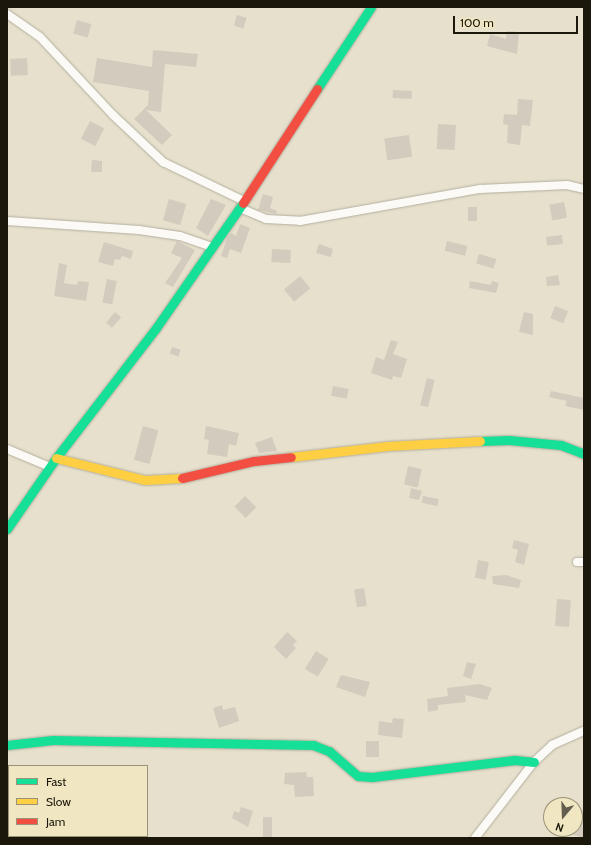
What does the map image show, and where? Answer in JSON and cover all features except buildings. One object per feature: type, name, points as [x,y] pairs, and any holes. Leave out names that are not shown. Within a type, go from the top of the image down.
[{"type":"street","points":[[7,529],[56,458],[156,328],[242,205],[371,7]]},
{"type":"street","points":[[7,14],[40,37],[113,115],[163,162],[266,219],[300,221],[480,189],[567,184],[584,189]]},
{"type":"street","points":[[7,221],[139,230],[180,236],[212,247]]},
{"type":"street","points":[[56,458],[114,474],[157,480],[204,475],[254,461],[387,446],[508,440],[561,445],[584,454]]},
{"type":"street","points":[[7,449],[50,467]]},
{"type":"street","points":[[475,838],[534,762],[552,745],[584,731]]},
{"type":"street","points":[[7,745],[53,740],[313,744],[329,750],[358,776],[368,777],[515,760],[534,762]]},
{"type":"traffic: fast","points":[[317,89],[371,7]]},
{"type":"traffic: fast","points":[[7,529],[56,458],[156,328],[243,203]]},
{"type":"traffic: fast","points":[[480,441],[509,440],[561,445],[584,454]]},
{"type":"traffic: fast","points":[[7,745],[53,740],[313,745],[329,751],[358,776],[372,777],[515,760],[534,762]]},
{"type":"traffic: slow","points":[[291,457],[387,446],[480,441]]},
{"type":"traffic: slow","points":[[56,458],[145,480],[182,478]]},
{"type":"traffic: jam","points":[[243,203],[317,89]]},
{"type":"traffic: jam","points":[[182,478],[254,461],[291,457]]}]
